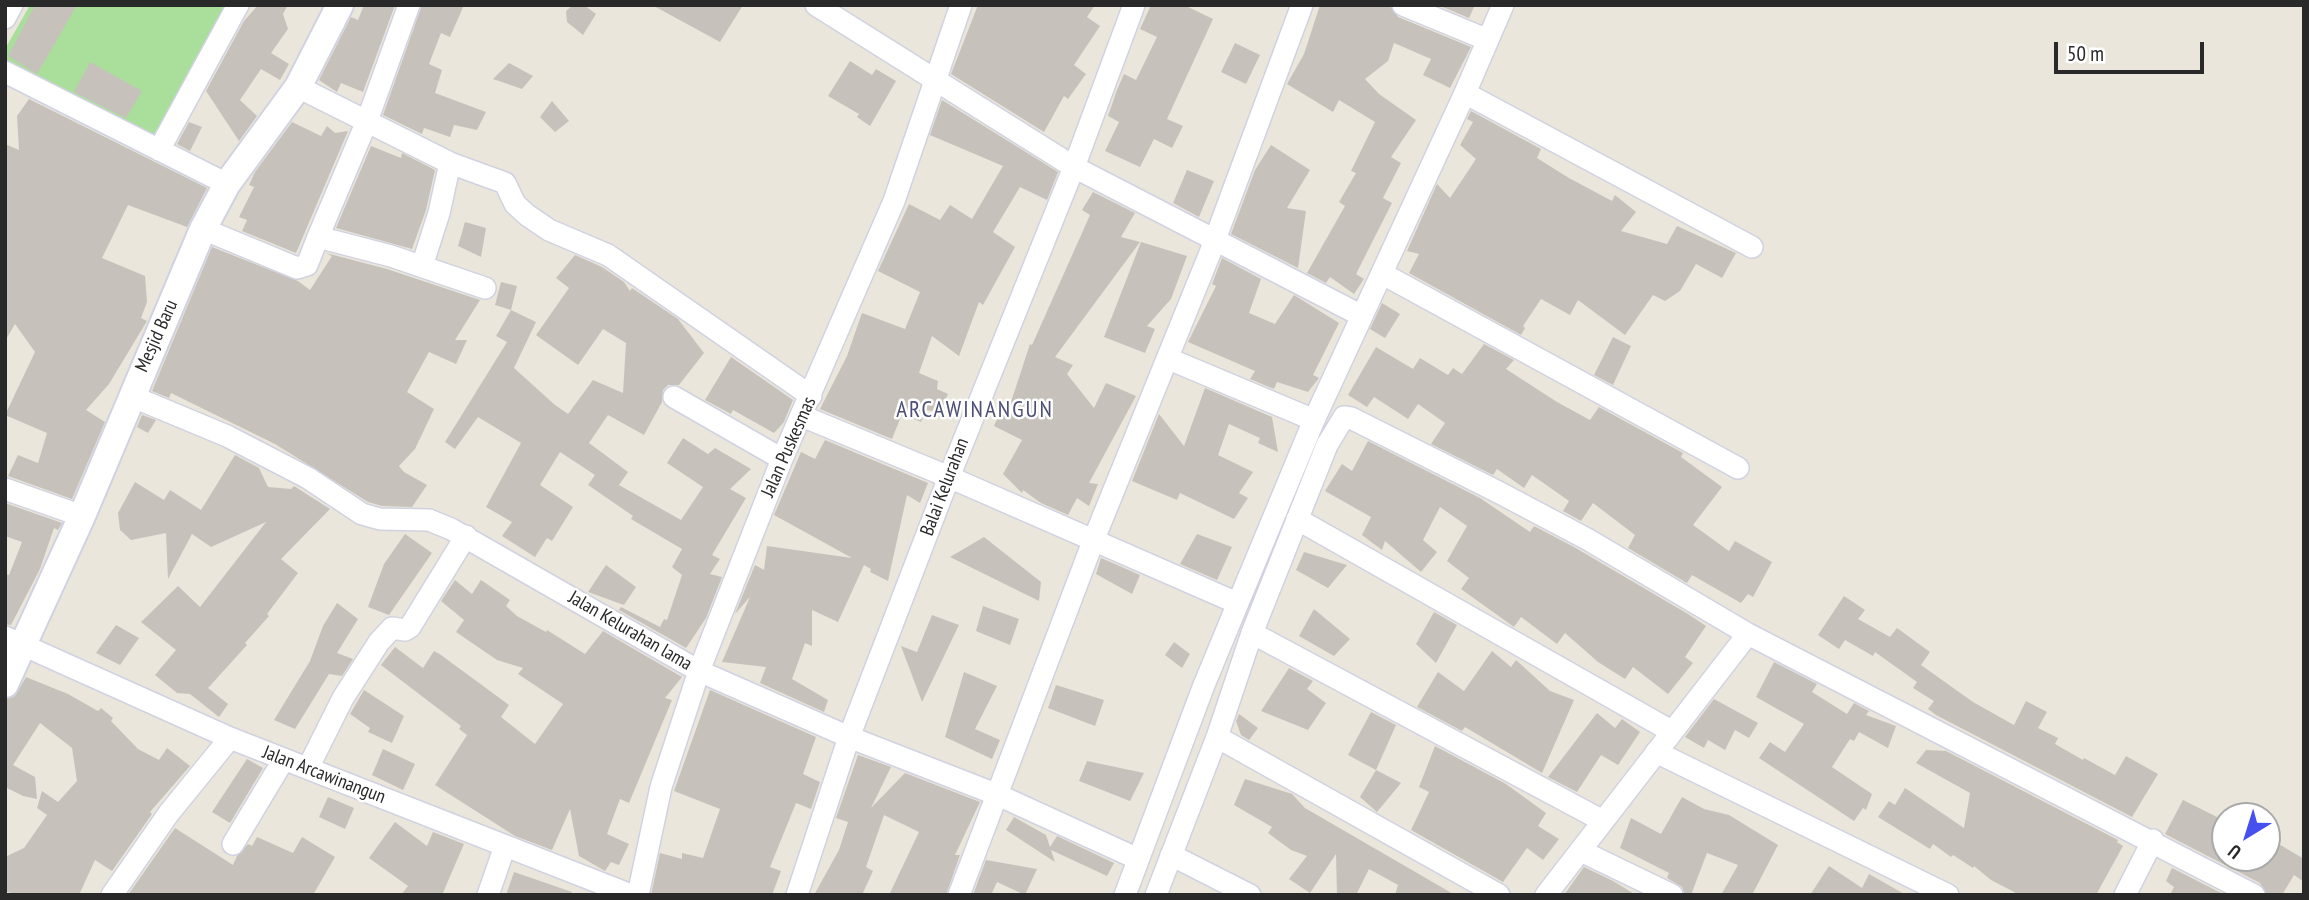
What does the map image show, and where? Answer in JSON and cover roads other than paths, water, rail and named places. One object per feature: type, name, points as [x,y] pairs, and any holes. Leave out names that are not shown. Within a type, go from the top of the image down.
[{"type":"street","points":[[5,18],[12,5]]},
{"type":"street","points":[[159,150],[238,5]]},
{"type":"street","name":"Mesjid Baru","points":[[5,684],[13,640],[82,516],[203,229],[226,184],[298,87],[340,5]]},
{"type":"street","points":[[203,229],[302,269],[307,265],[368,121],[409,5]]},
{"type":"street","points":[[816,5],[934,82],[1074,167],[1362,316]]},
{"type":"street","name":"Jalan Puskesmas","points":[[638,895],[661,787],[699,671],[782,458],[894,201],[961,5]]},
{"type":"street","name":"Balai Kelurahan","points":[[797,895],[849,737],[949,477],[1074,167],[1134,5]]},
{"type":"street","points":[[959,895],[1094,539],[1215,241],[1302,5]]},
{"type":"street","points":[[1403,5],[1488,40]]},
{"type":"street","points":[[1125,895],[1237,603],[1314,420],[1503,5]]},
{"type":"street","points":[[5,72],[226,184]]},
{"type":"street","points":[[298,87],[450,163],[505,183],[515,204],[527,215],[549,230],[608,255],[811,396]]},
{"type":"street","points":[[1465,93],[1752,247]]},
{"type":"street","points":[[422,266],[439,214],[450,163]]},
{"type":"street","points":[[318,237],[422,266],[485,288]]},
{"type":"street","points":[[1382,274],[1738,468]]},
{"type":"street","points":[[1169,359],[1314,420]]},
{"type":"street","name":"Jalan Kelurahan lama","points":[[131,396],[227,436],[308,478],[362,514],[380,519],[429,520],[466,536],[699,671],[849,737],[998,795],[1138,859]]},
{"type":"street","points":[[674,397],[782,458]]},
{"type":"street","points":[[802,416],[1094,539],[1237,603]]},
{"type":"street","points":[[1156,895],[1217,737],[1252,633],[1334,428],[1343,417],[1351,418],[1587,540],[1748,634],[2254,895]]},
{"type":"street","points":[[5,489],[82,516]]},
{"type":"street","points":[[1297,519],[1671,732]]},
{"type":"street","points":[[307,768],[343,698],[379,642],[392,628],[405,630],[410,627],[466,536]]},
{"type":"street","points":[[1252,633],[1603,821]]},
{"type":"street","points":[[1546,895],[1748,634]]},
{"type":"street","name":"Jalan Arcawinangun","points":[[13,640],[230,738],[631,895]]},
{"type":"street","points":[[1217,737],[1499,895]]},
{"type":"street","points":[[112,895],[169,813],[230,738]]},
{"type":"street","points":[[1656,752],[1948,895]]},
{"type":"street","points":[[233,844],[284,759]]},
{"type":"street","points":[[2124,895],[2153,841]]},
{"type":"street","points":[[488,895],[505,846]]},
{"type":"street","points":[[1581,851],[1672,895]]},
{"type":"street","points":[[1171,855],[1250,895]]},
{"type":"district","name":"ARCAWINANGUN","points":[[975,410]]}]
